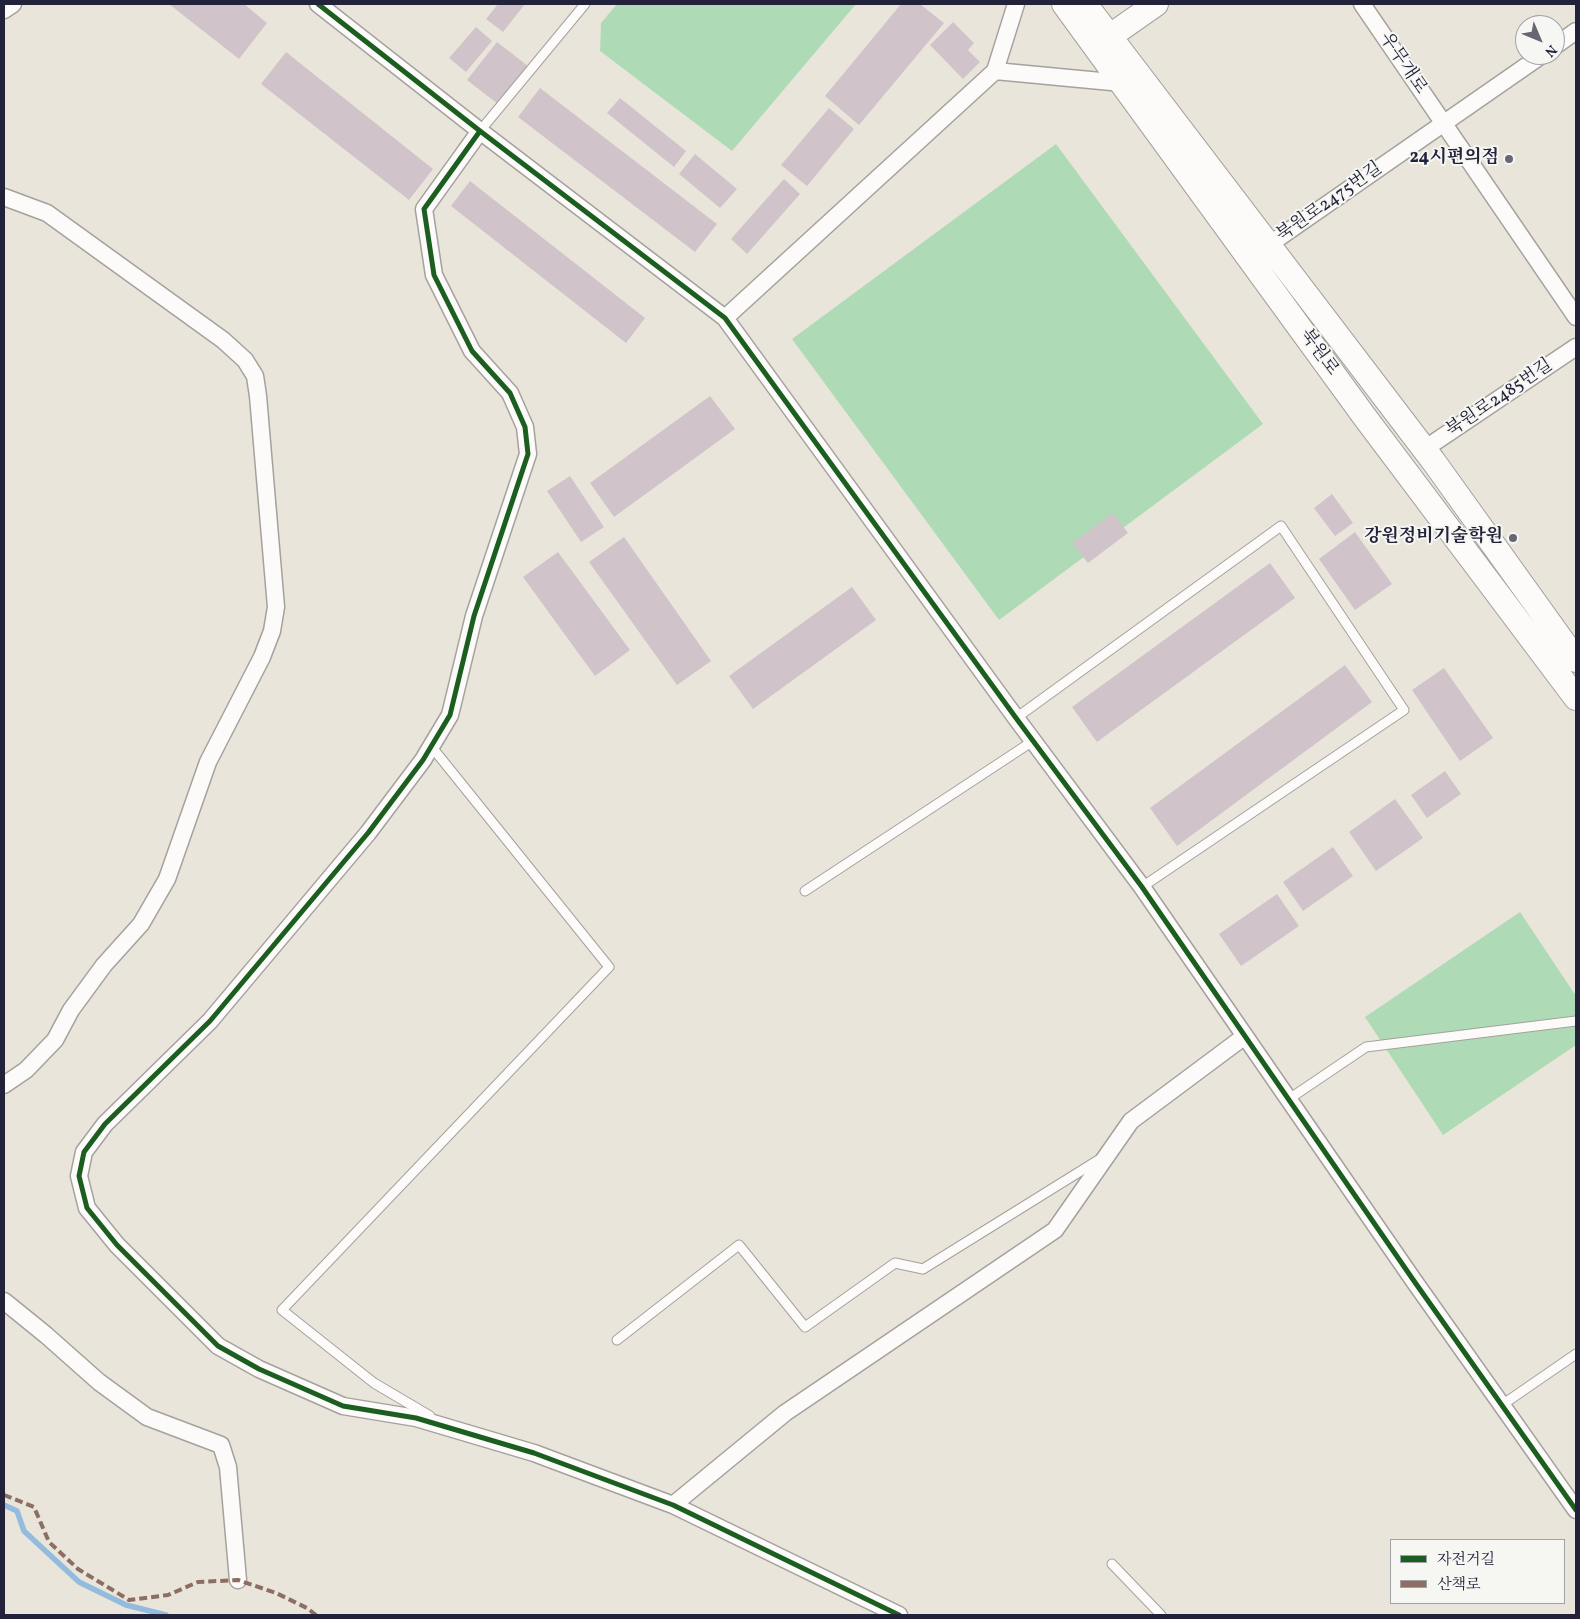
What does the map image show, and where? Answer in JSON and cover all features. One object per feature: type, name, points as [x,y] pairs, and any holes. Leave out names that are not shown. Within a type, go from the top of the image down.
[{"type":"street","points":[[4,10],[13,4]]},
{"type":"street","points":[[318,4],[480,131],[725,318],[1033,742],[1142,887],[1576,1510]]},
{"type":"street","points":[[725,318],[994,71],[1016,4]]},
{"type":"street","name":"북원로","points":[[1064,4],[1102,41],[1268,246],[1423,450],[1576,660]]},
{"type":"street","name":"북원로","points":[[1085,4],[1122,83],[1364,416],[1573,688]]},
{"type":"street","points":[[1102,41],[1156,4]]},
{"type":"street","name":"우무개로","points":[[1362,4],[1442,125]]},
{"type":"street","points":[[1565,39],[1576,31]]},
{"type":"street","name":"북원로2475번길","points":[[1268,246],[1528,65]]},
{"type":"street","points":[[994,71],[1122,83]]},
{"type":"street","points":[[1442,125],[1576,317]]},
{"type":"street","points":[[480,131],[424,209],[434,274],[472,351],[510,393],[525,427],[528,454],[474,616],[450,715],[431,746],[368,833],[210,1021],[105,1124],[84,1152],[79,1176],[87,1208],[116,1245],[218,1346],[259,1369],[343,1406],[416,1418],[534,1453],[673,1505],[899,1615]]},
{"type":"street","points":[[4,198],[47,213],[223,340],[246,360],[255,376],[258,396],[276,607],[272,631],[262,657],[208,762],[166,879],[142,924],[99,972],[71,1010],[55,1040],[26,1070],[4,1085]]},
{"type":"street","name":"북원로2485번길","points":[[1423,450],[1576,347]]},
{"type":"street","points":[[673,1505],[785,1413],[1055,1230],[1131,1121],[1245,1036]]},
{"type":"street","points":[[4,1301],[99,1382],[147,1417],[221,1445],[228,1467],[238,1580]]},
{"type":"lane","points":[[480,131],[585,4]]},
{"type":"lane","points":[[1016,718],[1281,526],[1404,710],[1142,887]]},
{"type":"lane","points":[[805,891],[1033,742]]},
{"type":"lane","points":[[431,746],[609,967],[282,1310],[374,1383],[450,1428]]},
{"type":"lane","points":[[1289,1100],[1366,1047],[1576,1021]]},
{"type":"lane","points":[[617,1340],[739,1245],[805,1327],[895,1263],[923,1269],[1109,1153]]},
{"type":"lane","points":[[1502,1405],[1576,1354]]},
{"type":"lane","points":[[1112,1564],[1161,1615]]},
{"type":"green space","points":[[617,4],[856,4],[732,151],[600,51],[601,23]]},
{"type":"green space","points":[[1056,144],[1263,424],[999,620],[792,339]]},
{"type":"green space","points":[[1520,912],[1576,996],[1576,1045],[1443,1135],[1365,1017]]},
{"type":"building","points":[[169,4],[244,4],[267,23],[239,59]]},
{"type":"building","points":[[498,4],[525,4],[503,32],[486,19]]},
{"type":"building","points":[[901,4],[920,4],[944,23],[859,125],[825,96]]},
{"type":"building","points":[[953,22],[974,43],[968,50],[980,62],[963,79],[930,45]]},
{"type":"building","points":[[476,27],[492,41],[466,72],[449,58]]},
{"type":"building","points":[[497,42],[528,66],[498,104],[467,80]]},
{"type":"building","points":[[286,52],[433,169],[409,200],[261,84]]},
{"type":"building","points":[[540,88],[717,224],[695,252],[518,117]]},
{"type":"building","points":[[620,98],[686,151],[674,167],[607,113]]},
{"type":"building","points":[[829,108],[854,129],[807,186],[781,165]]},
{"type":"building","points":[[695,154],[737,189],[720,208],[679,174]]},
{"type":"building","points":[[784,179],[800,194],[747,254],[731,239]]},
{"type":"building","points":[[470,181],[645,318],[626,343],[451,206]]},
{"type":"building","points":[[710,396],[735,429],[614,517],[590,483]]},
{"type":"building","points":[[570,476],[604,527],[581,542],[547,491]]},
{"type":"building","points":[[1332,494],[1353,523],[1335,536],[1314,508]]},
{"type":"building","points":[[1113,513],[1128,533],[1088,563],[1072,543]]},
{"type":"building","points":[[1355,532],[1392,584],[1355,610],[1319,559]]},
{"type":"building","points":[[624,537],[711,661],[677,685],[589,562]]},
{"type":"building","points":[[558,552],[630,650],[595,676],[523,577]]},
{"type":"building","points":[[1270,563],[1295,598],[1097,742],[1072,707]]},
{"type":"building","points":[[852,587],[876,620],[753,709],[729,676]]},
{"type":"building","points":[[1345,665],[1372,702],[1177,846],[1150,808]]},
{"type":"building","points":[[1444,668],[1493,738],[1460,761],[1412,690]]},
{"type":"building","points":[[1445,771],[1461,794],[1427,818],[1411,795]]},
{"type":"building","points":[[1395,799],[1423,838],[1376,871],[1349,832]]},
{"type":"building","points":[[1333,847],[1353,876],[1303,911],[1283,882]]},
{"type":"building","points":[[1277,894],[1299,926],[1241,966],[1219,934]]},
{"type":"waterway","points":[[4,1505],[17,1511],[24,1531],[79,1582],[126,1605],[166,1615]]},
{"type":"marked path","points":[[4,1495],[34,1507],[49,1542],[78,1569],[129,1600],[168,1595],[198,1582],[238,1580],[276,1593],[307,1608],[316,1615]]},
{"type":"cycle path","points":[[318,4],[480,131],[725,318],[1016,718],[1142,887],[1414,1281],[1576,1510]]},
{"type":"cycle path","points":[[480,131],[424,209],[434,275],[472,351],[510,393],[525,427],[528,454],[474,616],[450,715],[423,760],[368,833],[210,1021],[105,1124],[84,1152],[79,1176],[87,1208],[117,1245],[218,1346],[259,1369],[343,1406],[416,1418],[534,1453],[673,1505],[899,1615]]},
{"type":"place","name":"24시편의점","points":[[1509,159]]},
{"type":"place","name":"강원정비기술학원","points":[[1513,538]]}]
